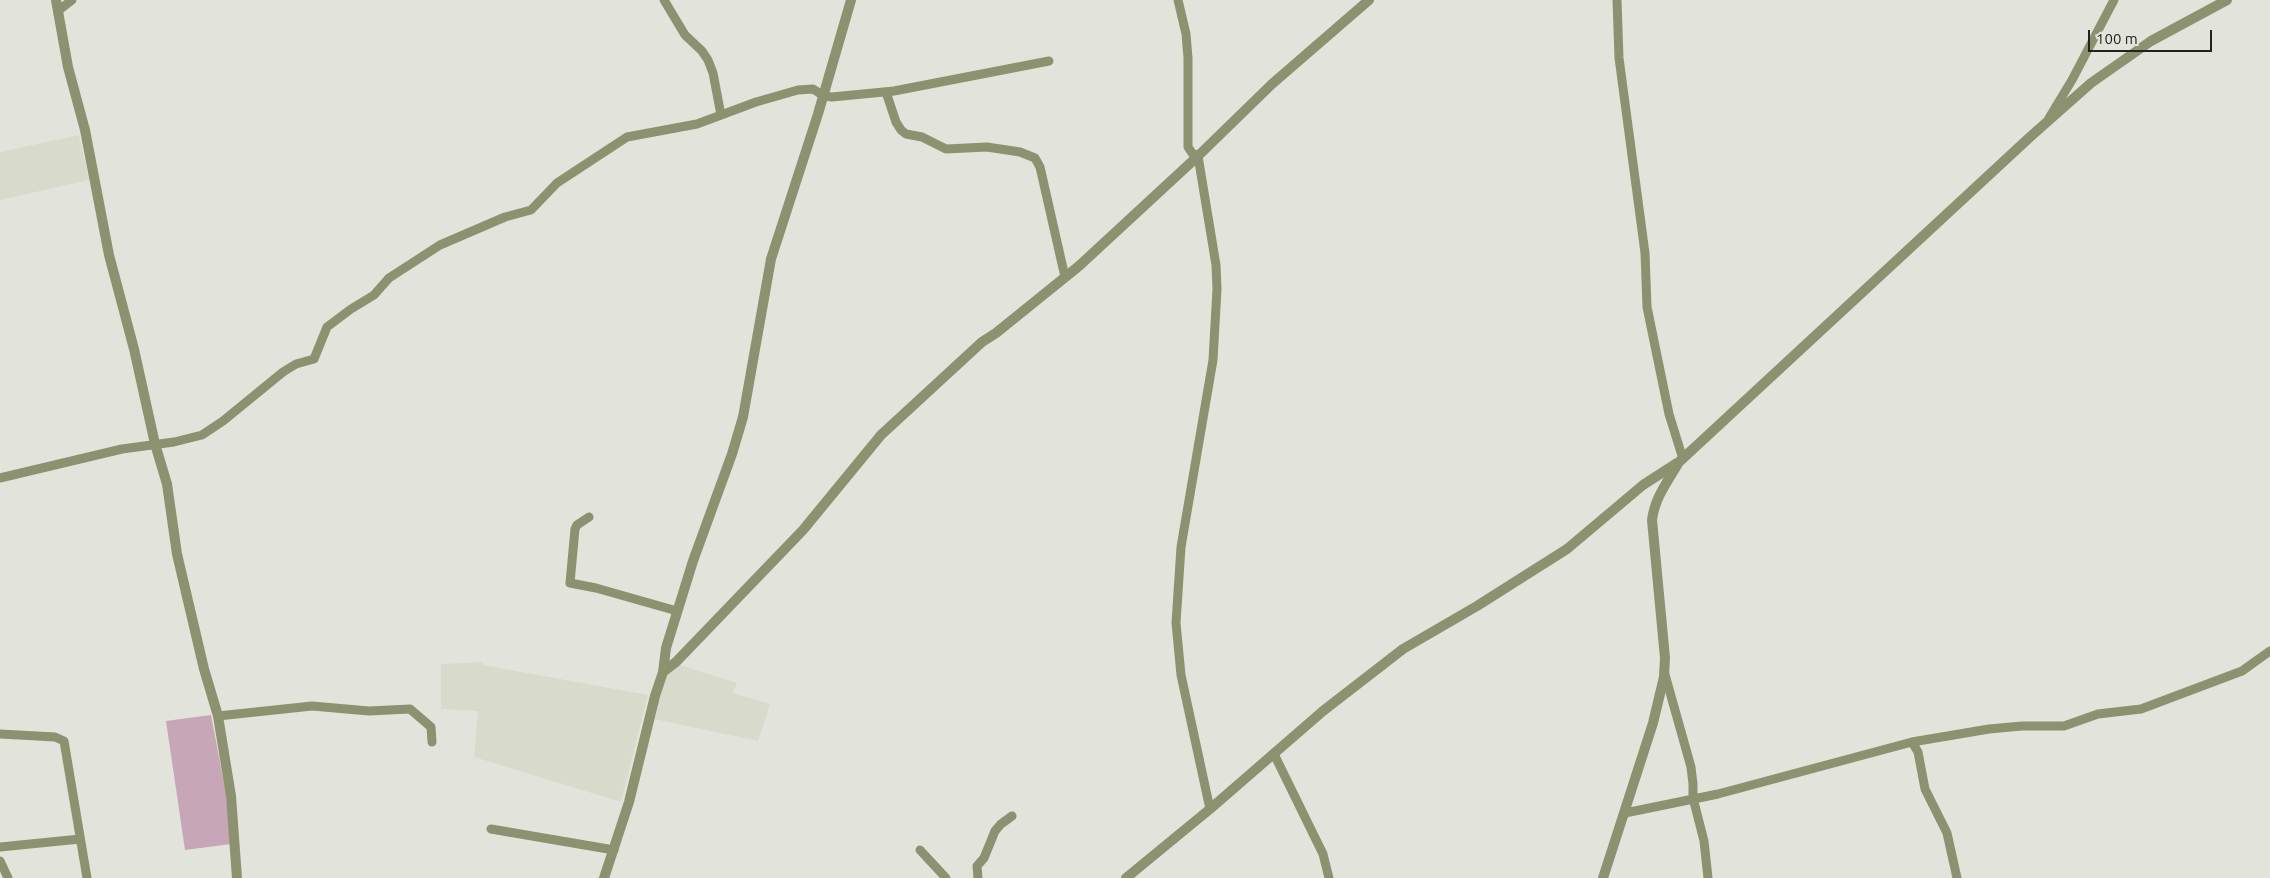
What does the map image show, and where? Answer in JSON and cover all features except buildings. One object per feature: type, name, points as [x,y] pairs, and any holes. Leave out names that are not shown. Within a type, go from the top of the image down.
[{"type":"street","points":[[56,0],[70,76],[90,154],[109,255],[134,349],[155,444],[167,484],[176,547],[190,610],[218,716],[231,796],[237,878]]},
{"type":"street","points":[[58,11],[72,0]]},
{"type":"street","points":[[664,0],[685,35],[699,47],[708,60],[713,73],[721,115]]},
{"type":"street","points":[[604,878],[614,850],[663,672],[666,648],[677,610],[743,417],[771,259],[824,96],[851,0]]},
{"type":"street","points":[[1178,0],[1186,34],[1188,58],[1188,147],[1192,153],[1198,156]]},
{"type":"street","points":[[663,672],[676,662],[803,530],[881,435],[969,354],[1065,277],[1198,156],[1272,84],[1369,0]]},
{"type":"street","points":[[1617,0],[1619,58],[1645,253],[1647,307],[1669,414],[1681,460],[1656,501],[1652,520],[1664,670],[1691,767],[1694,784],[1693,798],[1704,841],[1708,878]]},
{"type":"street","points":[[2046,122],[2072,80],[2114,0]]},
{"type":"street","points":[[1126,878],[1210,809],[1323,711],[1403,649],[1477,606],[1560,554],[1643,485],[1681,460],[2046,122],[2091,83],[2139,48],[2227,0]]},
{"type":"street","points":[[0,478],[92,455],[184,440],[206,433],[283,372],[296,364],[314,359],[327,327],[374,295],[389,278],[440,245],[505,217],[531,210],[557,183],[626,137],[686,126],[798,90],[813,89],[824,96],[886,92],[1049,61]]},
{"type":"street","points":[[886,92],[896,122],[906,134],[922,138],[946,149],[987,147],[1020,152],[1035,158],[1040,168],[1065,277]]},
{"type":"street","points":[[1198,156],[1216,265],[1217,289],[1212,360],[1181,547],[1176,623],[1181,675],[1210,809]]},
{"type":"street","points":[[589,517],[577,525],[575,529],[570,583],[596,588],[677,610]]},
{"type":"street","points":[[1625,813],[1718,794],[1912,742],[1989,729],[2022,726],[2064,726],[2098,714],[2141,709],[2242,671],[2270,651]]},
{"type":"street","points":[[1603,878],[1653,723],[1664,670]]},
{"type":"street","points":[[218,716],[312,706],[369,711],[410,708],[431,727],[432,742]]},
{"type":"street","points":[[0,734],[55,737],[64,741],[86,878]]},
{"type":"street","points":[[1912,742],[1918,752],[1925,789],[1947,833],[1957,878]]},
{"type":"street","points":[[1274,754],[1323,854],[1329,878]]},
{"type":"street","points":[[978,878],[978,866],[984,858],[995,831],[1012,816]]},
{"type":"street","points":[[491,829],[614,850]]},
{"type":"street","points":[[0,847],[80,839]]},
{"type":"street","points":[[920,850],[946,878]]},
{"type":"street","points":[[0,861],[8,878]]},
{"type":"shaded area","points":[[79,135],[89,180],[0,200],[0,152]]},
{"type":"shaded area","points":[[483,662],[483,665],[648,695],[621,802],[474,757],[478,711],[441,709],[441,664]]},
{"type":"shaded area","points":[[680,665],[737,683],[733,693],[770,704],[758,741],[654,719],[665,677]]},
{"type":"shaded area","points":[[211,715],[226,794],[231,844],[185,850],[166,721]]}]
